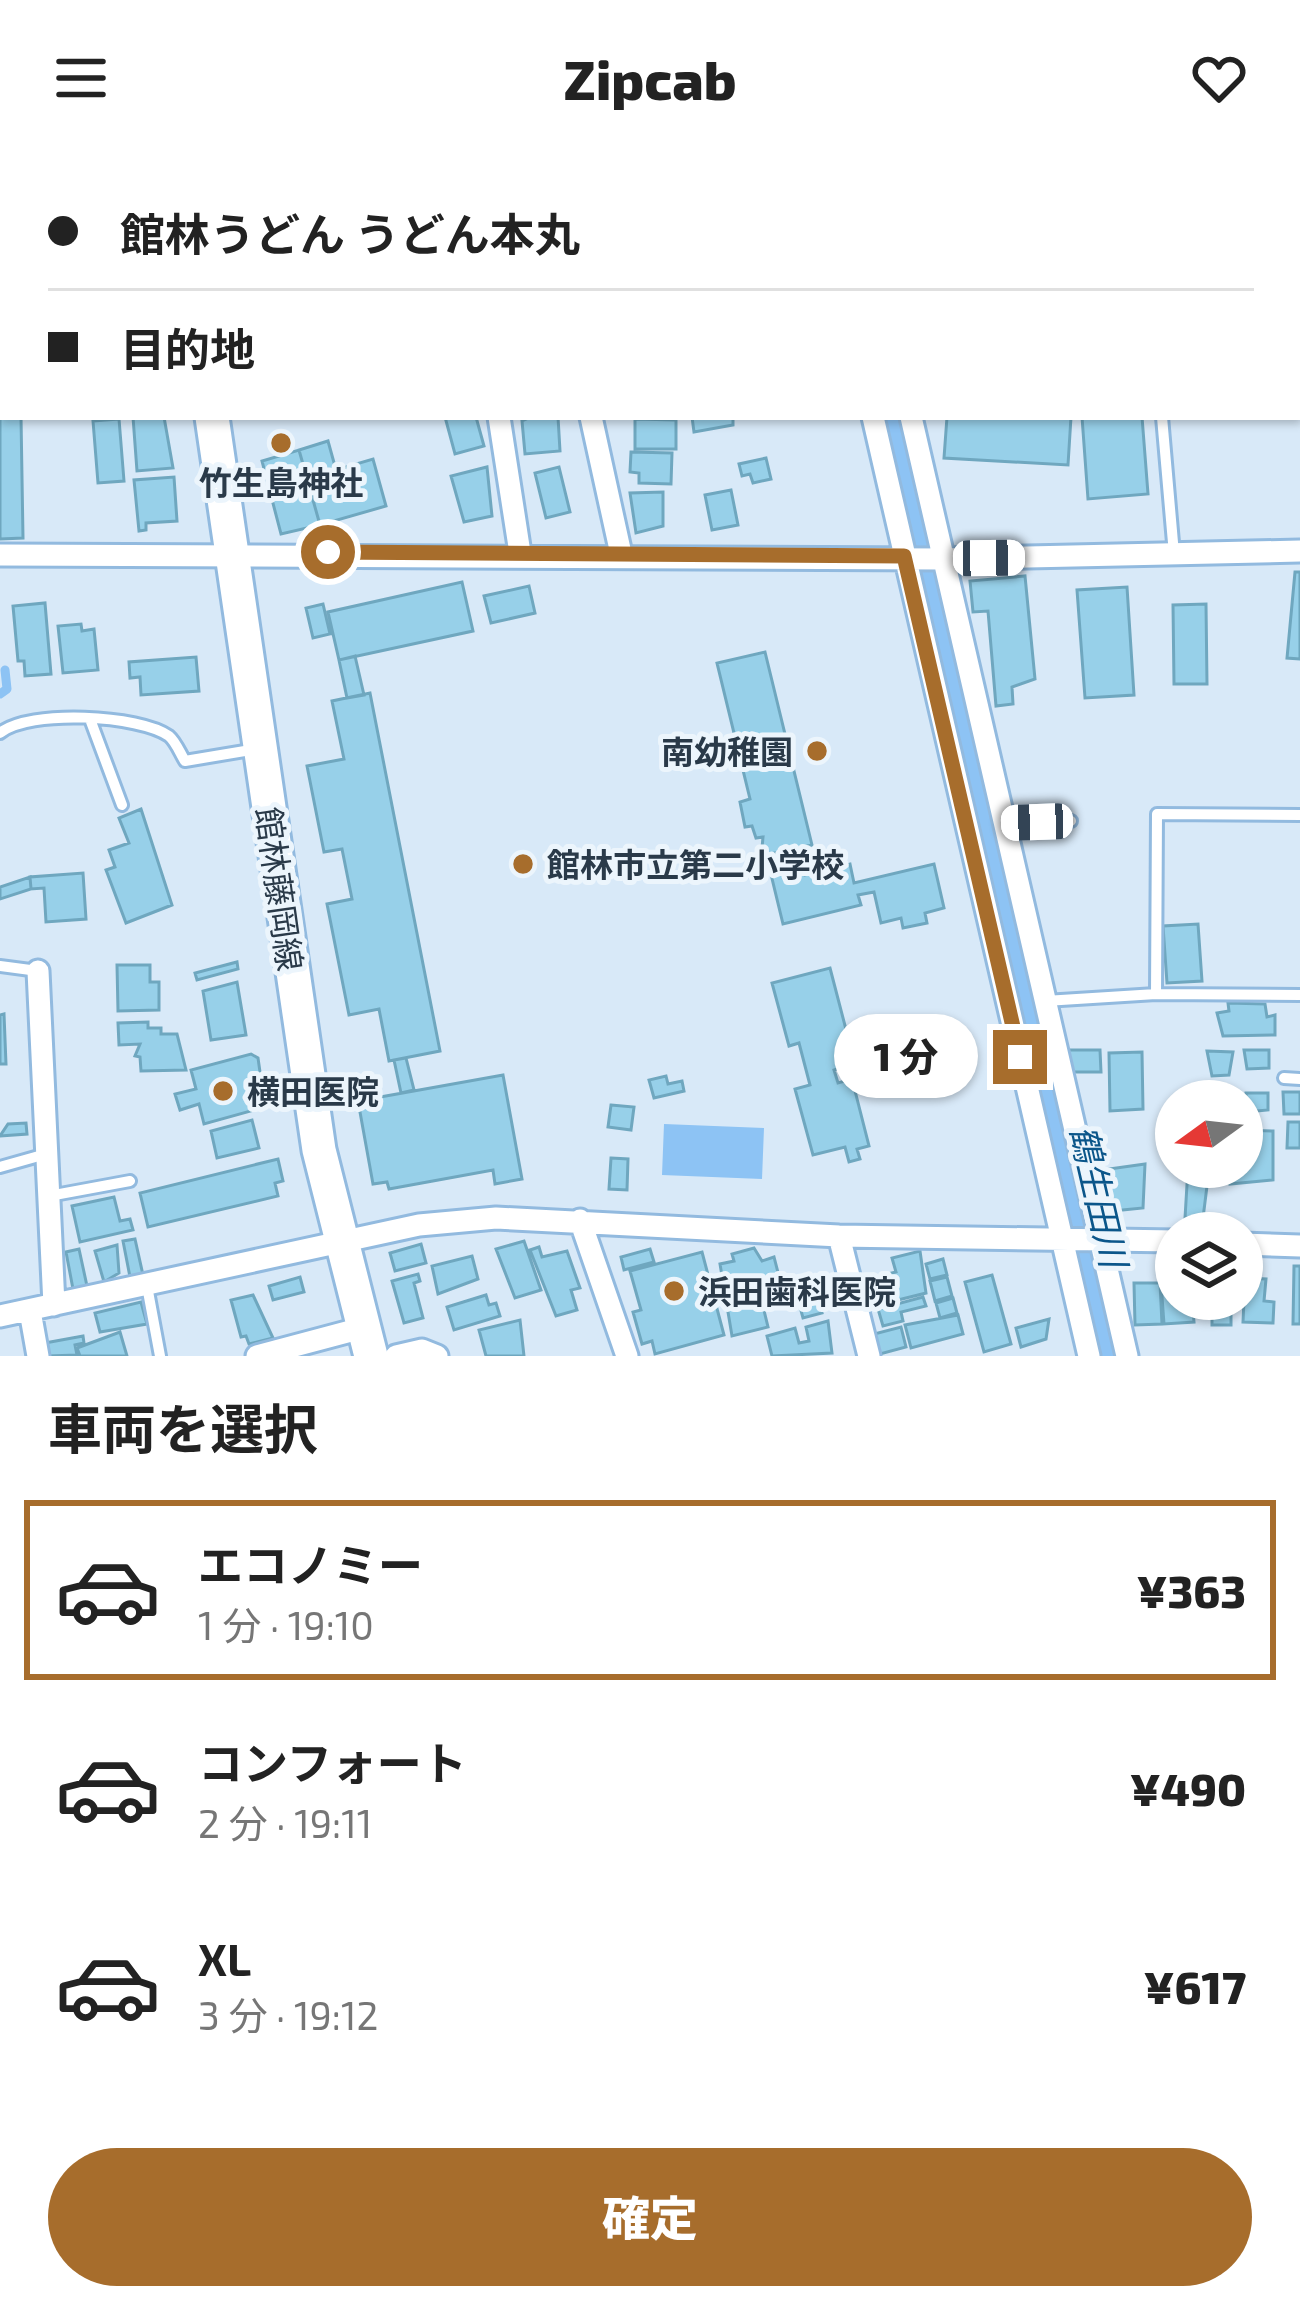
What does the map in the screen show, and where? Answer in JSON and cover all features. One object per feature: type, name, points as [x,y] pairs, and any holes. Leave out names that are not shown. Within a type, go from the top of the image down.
[{"type":"main road","name":"館林藤岡線","points":[[212,420],[304,1061],[340,1244],[367,1342]]},
{"type":"street","points":[[499,420],[520,554]]},
{"type":"street","points":[[592,420],[621,554]]},
{"type":"street","points":[[874,420],[1089,1356]]},
{"type":"street","points":[[912,420],[1127,1356]]},
{"type":"street","points":[[0,555],[233,552],[940,558],[1300,551]]},
{"type":"street","points":[[38,971],[54,1305]]},
{"type":"street","points":[[580,1220],[627,1356]]},
{"type":"street","points":[[0,1316],[419,1225],[580,1220],[839,1236],[1155,1240]]},
{"type":"street","points":[[839,1236],[865,1355]]},
{"type":"street","points":[[1263,1245],[1300,1246]]},
{"type":"street","points":[[30,1311],[38,1356]]},
{"type":"street","points":[[257,1356],[367,1342]]},
{"type":"street","points":[[396,1356],[422,1351],[437,1356]]},
{"type":"lane","points":[[1162,420],[1174,554]]},
{"type":"lane","points":[[0,733],[10,724],[44,715],[157,730],[173,738],[184,761],[260,748]]},
{"type":"lane","points":[[90,719],[122,805]]},
{"type":"lane","points":[[1156,994],[1157,814],[1300,815]]},
{"type":"lane","points":[[1004,824],[1071,821]]},
{"type":"lane","points":[[0,966],[38,971]]},
{"type":"lane","points":[[1045,1001],[1156,994],[1300,995]]},
{"type":"lane","points":[[1284,1078],[1300,1079]]},
{"type":"lane","points":[[0,1167],[46,1154]]},
{"type":"lane","points":[[49,1196],[130,1180]]},
{"type":"lane","points":[[147,1286],[160,1356]]},
{"type":"water","points":[[884,420],[904,420],[1116,1356],[1098,1356]]},
{"type":"water","points":[[664,1124],[764,1128],[762,1179],[662,1175]]},
{"type":"building","points":[[0,420],[21,420],[23,538],[0,539]]},
{"type":"building","points":[[119,420],[124,481],[98,483],[93,421]]},
{"type":"building","points":[[133,420],[165,420],[173,468],[137,471]]},
{"type":"building","points":[[446,420],[477,420],[484,446],[455,454]]},
{"type":"building","points":[[558,420],[560,451],[525,454],[522,421]]},
{"type":"building","points":[[635,420],[676,420],[676,449],[635,449]]},
{"type":"building","points":[[692,420],[733,420],[733,425],[694,432]]},
{"type":"building","points":[[947,420],[1071,420],[1068,465],[944,458]]},
{"type":"building","points":[[1082,420],[1142,420],[1148,494],[1088,499]]},
{"type":"building","points":[[328,441],[336,470],[373,459],[386,506],[320,525],[299,450]]},
{"type":"building","points":[[299,450],[320,525],[281,534],[262,461]]},
{"type":"building","points":[[631,452],[672,453],[671,484],[639,483],[639,473],[630,472]]},
{"type":"building","points":[[766,458],[771,479],[753,483],[750,474],[742,476],[739,464]]},
{"type":"building","points":[[487,467],[492,516],[464,522],[451,476]]},
{"type":"building","points":[[559,467],[570,512],[546,518],[535,473]]},
{"type":"building","points":[[174,477],[177,521],[146,523],[146,530],[139,531],[134,480]]},
{"type":"building","points":[[731,490],[738,525],[712,530],[705,495]]},
{"type":"building","points":[[663,492],[663,526],[636,533],[630,493]]},
{"type":"building","points":[[1295,572],[1300,572],[1300,659],[1287,658]]},
{"type":"building","points":[[1025,576],[1035,679],[1012,687],[1013,704],[996,706],[988,611],[973,612],[970,581]]},
{"type":"building","points":[[462,582],[473,631],[339,660],[328,612]]},
{"type":"building","points":[[529,586],[535,613],[491,623],[484,596]]},
{"type":"building","points":[[1127,587],[1134,695],[1085,698],[1077,590]]},
{"type":"building","points":[[45,603],[51,674],[25,676],[24,661],[18,661],[13,606]]},
{"type":"building","points":[[323,604],[330,634],[313,638],[306,608]]},
{"type":"building","points":[[1206,604],[1207,684],[1174,684],[1173,605]]},
{"type":"building","points":[[81,624],[82,631],[94,629],[98,670],[63,673],[58,626]]},
{"type":"building","points":[[765,652],[812,845],[775,853],[779,870],[803,864],[805,875],[850,864],[854,883],[934,864],[944,908],[925,913],[927,923],[903,928],[901,918],[881,923],[874,892],[858,895],[861,905],[783,924],[767,858],[761,859],[763,837],[756,838],[752,826],[745,827],[740,802],[750,799],[717,663]]},
{"type":"building","points":[[355,656],[364,695],[347,698],[339,660]]},
{"type":"building","points":[[196,657],[199,691],[141,695],[140,677],[130,678],[129,662]]},
{"type":"building","points":[[370,693],[440,1051],[389,1061],[379,1009],[349,1015],[327,904],[352,899],[342,849],[324,852],[307,766],[344,759],[332,701]]},
{"type":"building","points":[[141,809],[172,905],[126,923],[106,870],[115,867],[109,850],[129,843],[119,818]]},
{"type":"building","points":[[83,873],[86,919],[46,922],[44,888],[31,889],[30,877]]},
{"type":"building","points":[[30,877],[31,889],[0,899],[0,887]]},
{"type":"building","points":[[1198,924],[1202,981],[1167,983],[1163,926]]},
{"type":"building","points":[[237,962],[238,969],[197,980],[195,973]]},
{"type":"building","points":[[117,965],[150,965],[150,982],[159,982],[159,1010],[118,1011]]},
{"type":"building","points":[[830,968],[855,1064],[834,1070],[838,1083],[852,1079],[869,1146],[857,1149],[860,1159],[849,1162],[845,1147],[813,1155],[795,1089],[810,1085],[799,1043],[789,1046],[772,983]]},
{"type":"building","points":[[237,982],[246,1035],[211,1040],[203,991]]},
{"type":"building","points":[[1228,1003],[1265,1004],[1267,1017],[1275,1015],[1275,1035],[1223,1036],[1217,1013],[1229,1011]]},
{"type":"building","points":[[4,1014],[6,1064],[0,1064],[0,1015]]},
{"type":"building","points":[[148,1022],[148,1028],[161,1028],[161,1034],[177,1034],[186,1070],[141,1071],[140,1057],[135,1056],[140,1044],[119,1045],[118,1023]]},
{"type":"building","points":[[1067,1050],[1100,1050],[1101,1072],[1073,1072]]},
{"type":"building","points":[[1244,1050],[1269,1050],[1269,1068],[1247,1069]]},
{"type":"building","points":[[1207,1051],[1233,1052],[1229,1075],[1212,1076]]},
{"type":"building","points":[[1142,1052],[1143,1109],[1110,1111],[1109,1053]]},
{"type":"building","name":"横田医院","points":[[251,1054],[258,1058],[265,1107],[204,1124],[199,1104],[180,1110],[175,1094],[196,1089],[191,1070]]},
{"type":"building","points":[[406,1058],[414,1090],[401,1093],[394,1060]]},
{"type":"building","points":[[503,1075],[522,1179],[495,1184],[493,1170],[389,1189],[387,1182],[373,1184],[358,1101]]},
{"type":"building","points":[[666,1076],[668,1084],[682,1081],[684,1091],[654,1098],[649,1080]]},
{"type":"building","points":[[1283,1092],[1300,1092],[1300,1114],[1284,1114]]},
{"type":"building","points":[[611,1105],[634,1107],[631,1130],[608,1127]]},
{"type":"building","points":[[252,1120],[259,1148],[217,1158],[211,1131]]},
{"type":"building","points":[[1288,1122],[1300,1122],[1300,1148],[1287,1148]]},
{"type":"building","points":[[26,1123],[27,1134],[0,1136],[8,1124]]},
{"type":"building","points":[[1263,1131],[1273,1131],[1273,1180],[1263,1181]]},
{"type":"building","points":[[611,1158],[628,1159],[627,1190],[609,1189]]},
{"type":"building","points":[[278,1159],[283,1181],[275,1183],[278,1196],[148,1227],[140,1193]]},
{"type":"building","points":[[1145,1164],[1143,1208],[1112,1211],[1109,1169]]},
{"type":"building","points":[[1187,1188],[1207,1188],[1204,1212],[1185,1212]]},
{"type":"building","points":[[114,1197],[120,1221],[130,1219],[133,1230],[80,1242],[72,1206]]},
{"type":"building","points":[[135,1239],[143,1275],[130,1277],[123,1241]]},
{"type":"building","points":[[524,1241],[541,1290],[515,1298],[496,1249]]},
{"type":"building","points":[[421,1244],[426,1263],[395,1271],[390,1253]]},
{"type":"building","points":[[117,1245],[119,1273],[104,1282],[95,1251]]},
{"type":"building","points":[[539,1247],[542,1257],[567,1251],[580,1288],[571,1290],[577,1310],[556,1316],[530,1250]]},
{"type":"building","points":[[754,1248],[762,1261],[774,1257],[782,1288],[760,1294],[768,1327],[732,1336],[720,1264],[734,1261],[732,1254]]},
{"type":"building","points":[[79,1249],[87,1286],[73,1289],[66,1252]]},
{"type":"building","points":[[650,1249],[654,1262],[624,1270],[621,1257]]},
{"type":"building","points":[[920,1251],[926,1293],[878,1305],[871,1278],[896,1272],[892,1258]]},
{"type":"building","name":"浜田歯科医院","points":[[702,1252],[724,1335],[655,1354],[652,1341],[642,1344],[633,1312],[641,1310],[630,1271]]},
{"type":"building","points":[[472,1256],[478,1279],[438,1294],[432,1266]]},
{"type":"building","points":[[943,1259],[947,1275],[930,1279],[926,1264]]},
{"type":"building","points":[[1294,1266],[1300,1266],[1300,1324],[1293,1324]]},
{"type":"building","points":[[418,1274],[420,1281],[414,1283],[423,1318],[404,1323],[392,1281]]},
{"type":"building","points":[[992,1275],[1011,1344],[984,1352],[965,1282]]},
{"type":"building","points":[[300,1277],[304,1292],[273,1300],[269,1286]]},
{"type":"building","points":[[947,1277],[952,1296],[935,1301],[930,1281]]},
{"type":"building","points":[[1263,1279],[1266,1279],[1264,1301],[1274,1302],[1273,1323],[1243,1322],[1263,1320]]},
{"type":"building","points":[[1134,1283],[1155,1283],[1155,1320],[1162,1324],[1135,1325]]},
{"type":"building","points":[[816,1291],[822,1313],[803,1318],[797,1296]]},
{"type":"building","points":[[253,1295],[273,1338],[249,1344],[246,1336],[241,1337],[231,1300]]},
{"type":"building","points":[[486,1295],[489,1305],[496,1303],[500,1316],[454,1330],[447,1307]]},
{"type":"building","points":[[923,1297],[926,1306],[901,1312],[903,1321],[883,1326],[878,1309]]},
{"type":"building","points":[[953,1298],[957,1313],[940,1318],[936,1303]]},
{"type":"building","points":[[141,1302],[147,1324],[100,1332],[95,1313]]},
{"type":"building","points":[[958,1315],[963,1334],[911,1348],[905,1325]]},
{"type":"building","points":[[1049,1319],[1046,1339],[1021,1347],[1016,1328]]},
{"type":"building","points":[[520,1320],[524,1356],[486,1356],[479,1330]]},
{"type":"building","points":[[1164,1320],[1194,1320],[1194,1322],[1164,1324]]},
{"type":"building","points":[[1212,1320],[1231,1320],[1231,1325],[1212,1325]]},
{"type":"building","points":[[828,1321],[832,1353],[772,1356],[767,1336],[795,1328],[799,1343],[809,1341],[806,1327]]},
{"type":"building","points":[[901,1327],[906,1347],[880,1354],[874,1334]]},
{"type":"building","points":[[120,1332],[127,1356],[80,1356],[77,1348]]},
{"type":"building","points":[[83,1336],[84,1343],[75,1345],[77,1355],[48,1356],[45,1343]]},
{"type":"waterway","points":[[0,694],[7,689],[5,670]]},
{"type":"place","name":"竹生島神社","points":[[281,443]]},
{"type":"place","name":"南幼稚園","points":[[817,751]]},
{"type":"place","name":"館林市立第二小学校","points":[[523,864]]},
{"type":"place","name":"横田医院","points":[[223,1091]]},
{"type":"place","name":"浜田歯科医院","points":[[674,1291]]},
{"type":"route","points":[[328,552],[904,556],[1020,1057]]},
{"type":"water label","name":"鶴生田川","points":[[1100,1196]]}]
